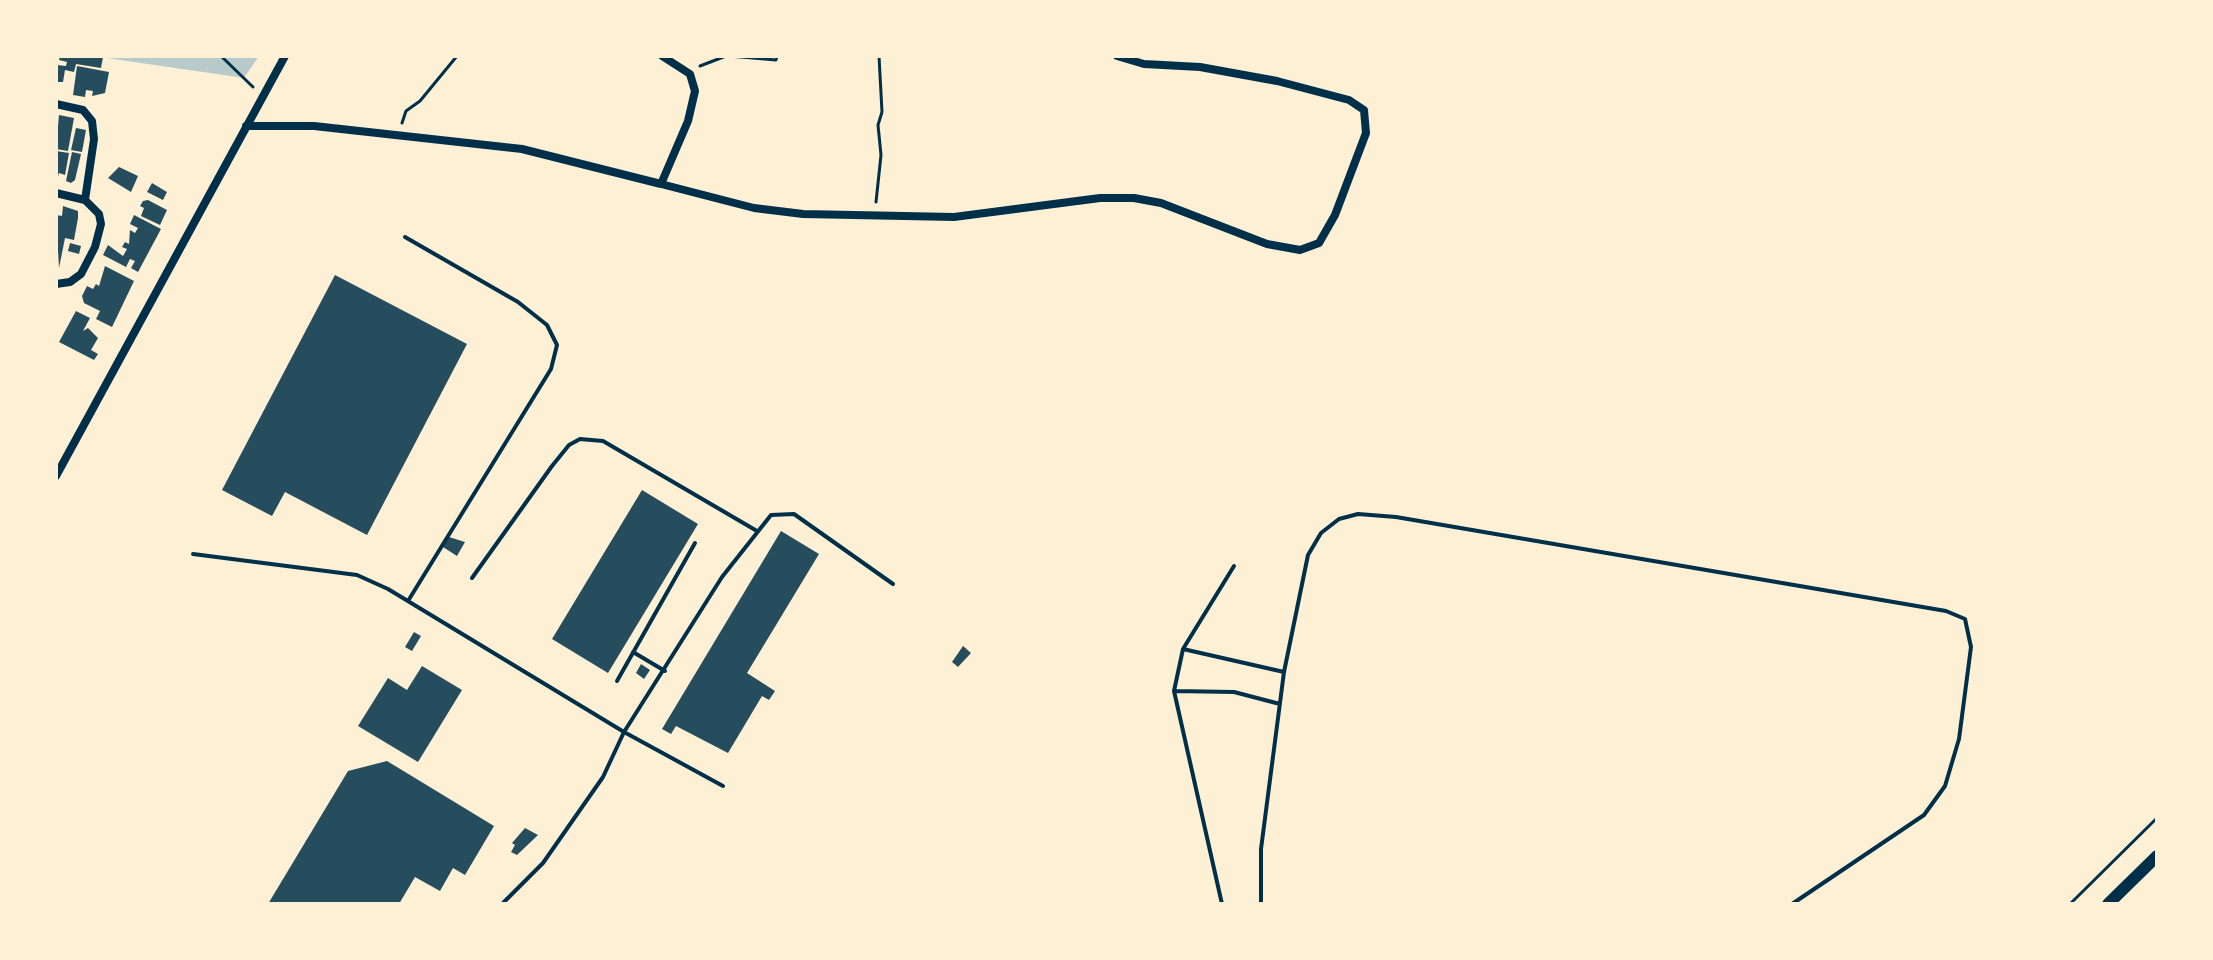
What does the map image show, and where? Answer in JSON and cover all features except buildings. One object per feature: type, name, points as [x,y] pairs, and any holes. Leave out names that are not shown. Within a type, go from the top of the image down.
[{"type":"main road","points":[[2108,904],[2157,856]]},
{"type":"street","points":[[56,476],[261,95],[285,56]]},
{"type":"street","points":[[661,184],[693,106],[695,91],[690,74],[662,56]]},
{"type":"street","points":[[246,126],[314,126],[522,149],[740,205],[791,213],[954,217],[1100,198],[1134,198],[1161,203],[1267,244],[1300,250],[1319,243],[1335,215],[1366,133],[1364,110],[1349,100],[1277,81],[1200,67],[1144,64],[1117,56]]},
{"type":"street","points":[[56,104],[83,110],[92,121],[94,139],[85,200]]},
{"type":"street","points":[[56,193],[85,200],[99,214],[100,235],[81,274],[70,282],[56,284]]},
{"type":"lane","points":[[405,237],[518,302],[547,325],[557,345],[551,369],[408,601]]},
{"type":"lane","points":[[472,578],[552,466],[569,445],[580,439],[603,441],[757,531]]},
{"type":"lane","points":[[502,904],[543,863],[603,777],[624,732],[722,577],[771,515],[794,514],[893,584]]},
{"type":"lane","points":[[1261,904],[1261,849],[1284,672],[1308,555],[1330,526],[1339,519],[1358,514],[1396,517],[1946,611],[1965,619],[1971,647],[1959,739],[1945,786],[1924,815],[1792,904]]},
{"type":"lane","points":[[617,681],[695,543]]},
{"type":"lane","points":[[193,554],[357,575],[408,601],[624,732],[723,786]]},
{"type":"lane","points":[[1222,904],[1180,733],[1174,691],[1183,649],[1234,566]]},
{"type":"lane","points":[[1183,649],[1284,672]]},
{"type":"lane","points":[[633,652],[665,671]]},
{"type":"lane","points":[[1174,691],[1234,692],[1280,704]]},
{"type":"path","points":[[221,56],[261,95]]},
{"type":"path","points":[[398,135],[406,111],[420,101],[457,56]]},
{"type":"path","points":[[708,56],[710,63]]},
{"type":"path","points":[[690,74],[728,56],[776,60],[777,56]]},
{"type":"path","points":[[875,213],[881,155],[879,56]]},
{"type":"path","points":[[2070,904],[2157,818]]},
{"type":"shaded area","points":[[93,56],[259,56],[244,78]]}]
